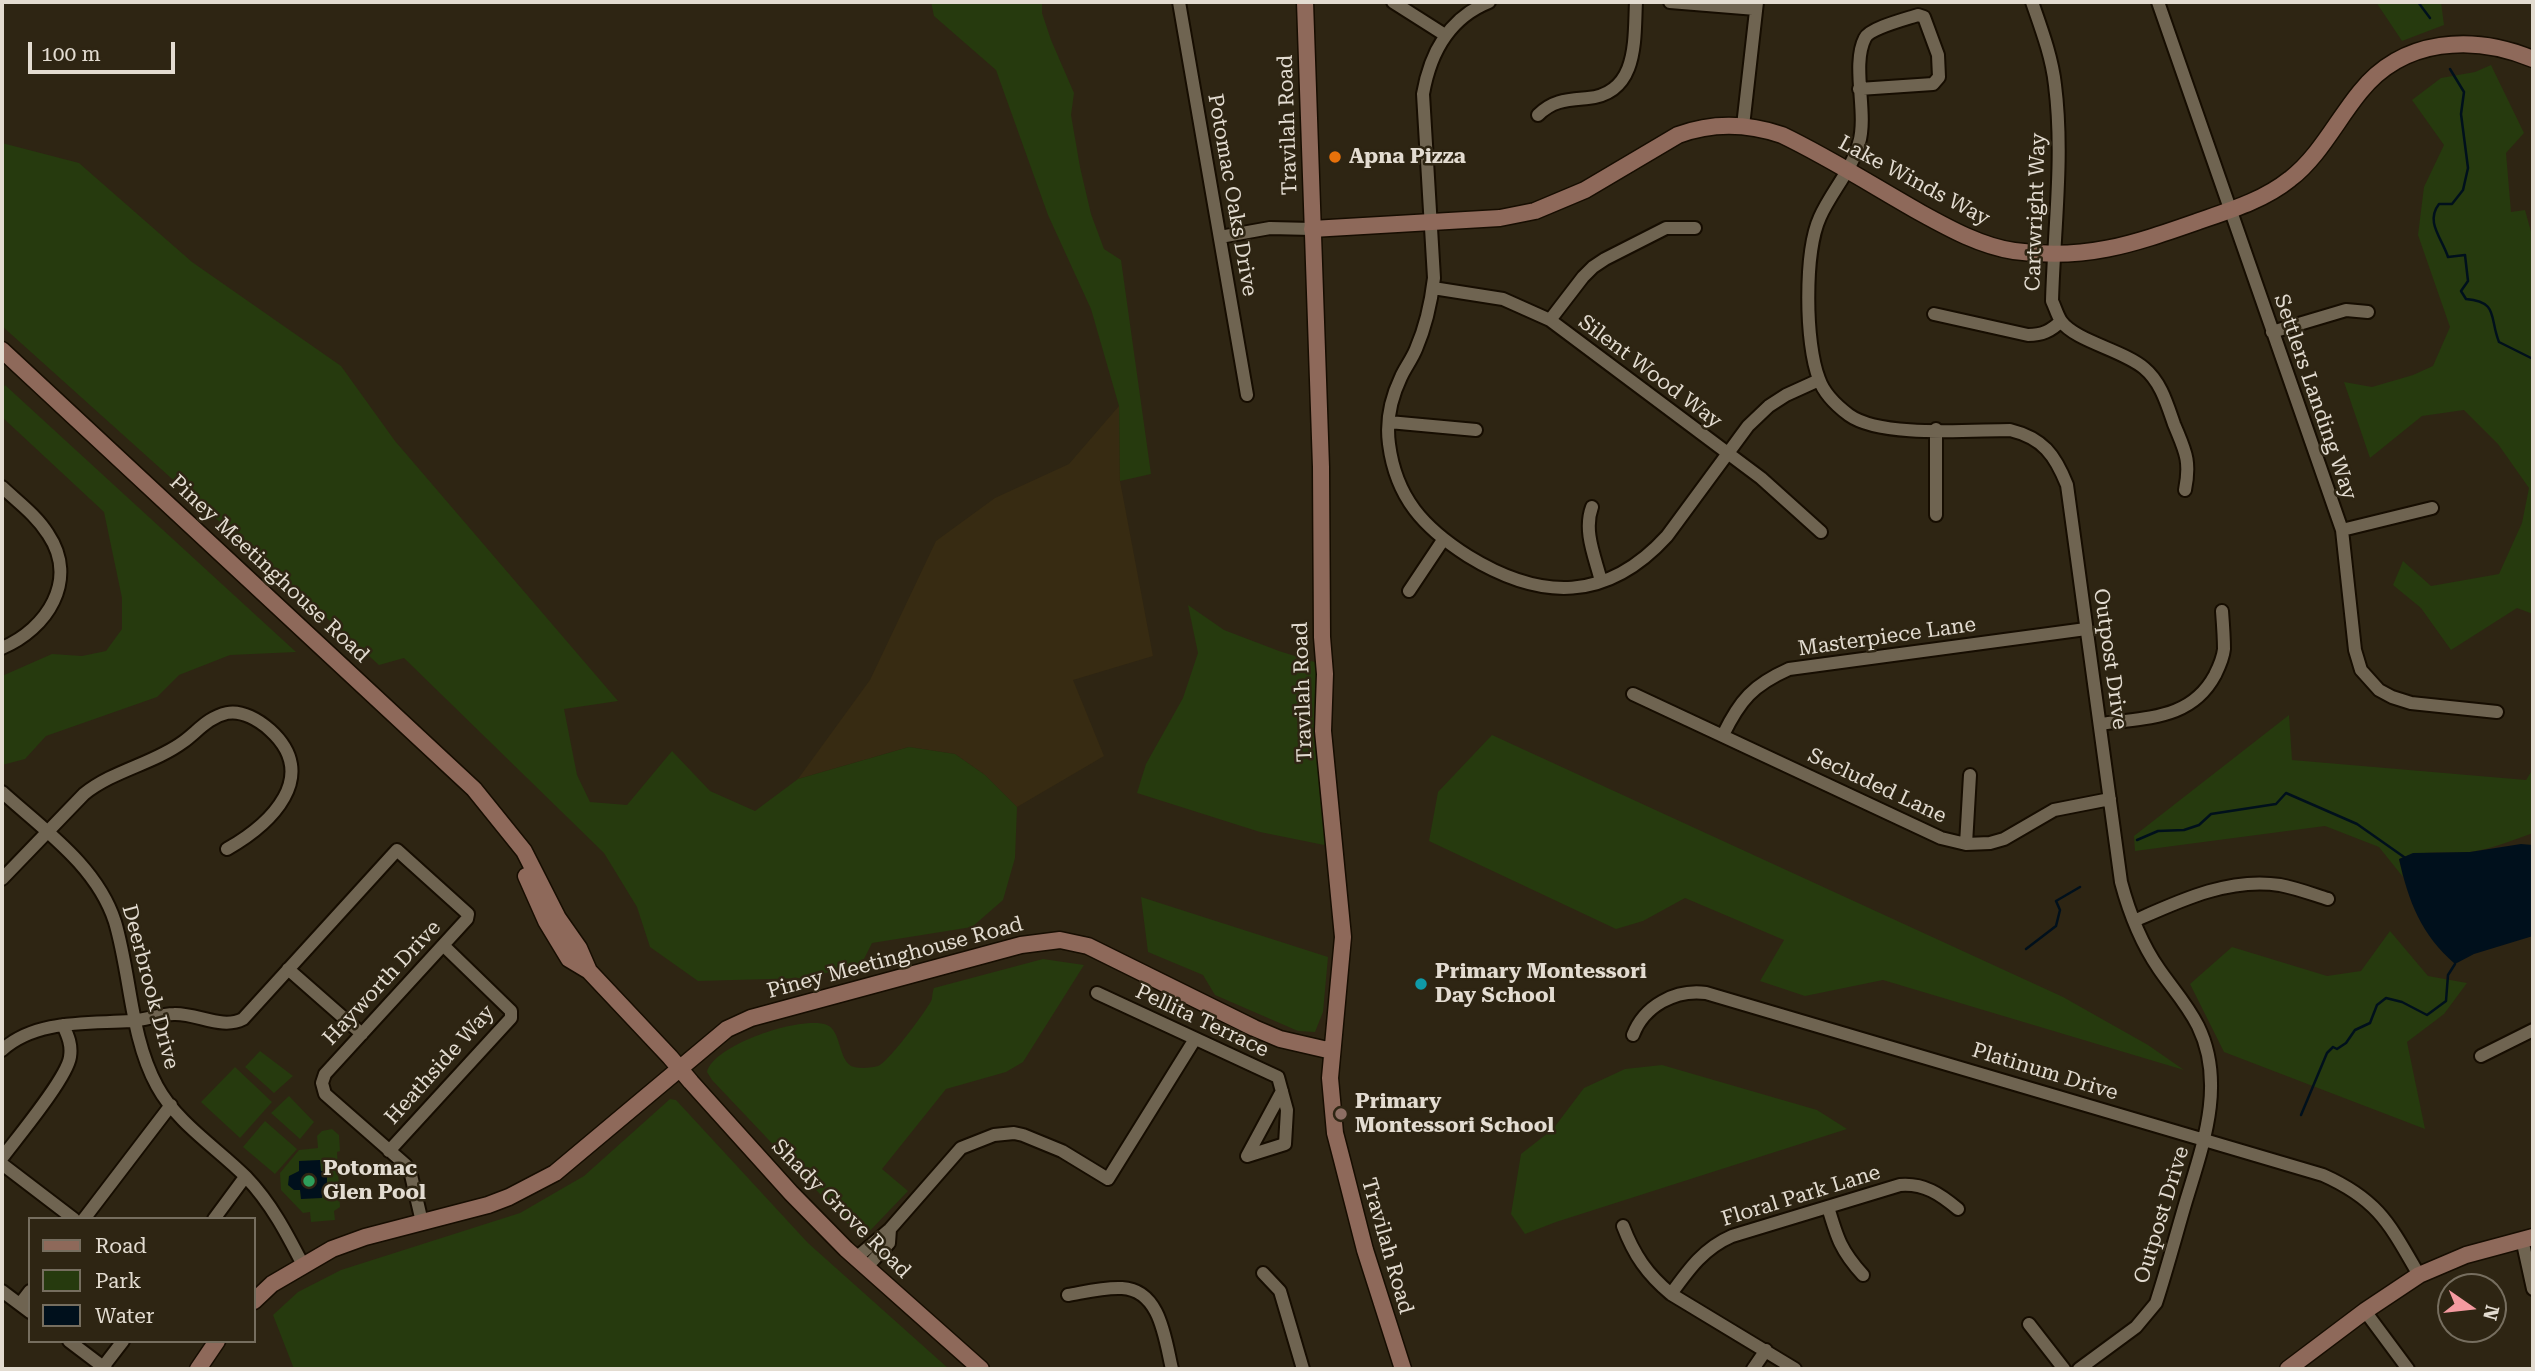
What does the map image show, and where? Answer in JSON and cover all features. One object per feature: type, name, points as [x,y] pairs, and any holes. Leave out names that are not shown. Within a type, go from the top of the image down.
[{"type":"main road","name":"Travilah Road","points":[[1305,2],[1321,467],[1322,637],[1325,674],[1323,731],[1343,928],[1330,1078],[1338,1144],[1365,1250],[1403,1369]]},
{"type":"main road","name":"Lake Winds Way","points":[[1312,229],[1500,218],[1535,211],[1584,190],[1678,135],[1711,126],[1743,125],[1782,135],[1811,149],[1846,171],[1972,239],[2010,250],[2053,254],[2099,252],[2129,246],[2266,196],[2292,178],[2306,164],[2361,90],[2379,73],[2403,58],[2442,44],[2479,43],[2497,46],[2533,59]]},
{"type":"main road","name":"Piney Meetinghouse Road","points":[[2,350],[474,789],[502,825],[546,921],[569,958],[589,971],[680,1069],[727,1029],[751,1018],[1021,945],[1060,940],[1102,952],[1254,1028],[1280,1038],[1332,1051]]},
{"type":"main road","points":[[256,1299],[272,1284],[332,1249],[365,1237],[488,1205],[555,1173],[680,1069]]},
{"type":"main road","name":"Shady Grove Road","points":[[680,1069],[791,1193],[861,1263],[981,1369]]},
{"type":"main road","points":[[2288,1369],[2365,1311],[2419,1275],[2466,1255],[2528,1238]]},
{"type":"main road","points":[[198,1369],[216,1343]]},
{"type":"street","name":"Potomac Oaks Drive","points":[[1180,2],[1247,395]]},
{"type":"street","points":[[1392,2],[1445,35]]},
{"type":"street","points":[[1489,2],[1472,10],[1445,35],[1427,71],[1423,94],[1433,288],[1425,328],[1395,392],[1388,441],[1402,492],[1424,523],[1443,540],[1491,570],[1527,584],[1559,589],[1601,582],[1629,570],[1653,551],[1748,426],[1769,406],[1819,380]]},
{"type":"street","points":[[1538,114],[1558,100],[1595,97],[1608,92],[1617,84],[1630,67],[1634,55],[1636,2]]},
{"type":"street","points":[[1670,2],[1757,5],[1743,125]]},
{"type":"street","name":"Cartwright Way","points":[[2032,2],[2045,37],[2055,82],[2059,140],[2052,301],[2061,321]]},
{"type":"street","name":"Settlers Landing Way","points":[[2158,2],[2342,530],[2355,650],[2361,670],[2369,681],[2392,697],[2411,703],[2497,712]]},
{"type":"street","name":"Outpost Drive","points":[[1859,89],[1933,84],[1939,77],[1938,55],[1924,17],[1918,15],[1869,32],[1864,40],[1859,89],[1862,122],[1859,144],[1819,218],[1809,258],[1811,349],[1819,380],[1838,406],[1865,424],[1888,429],[2010,430],[2023,433],[2046,447],[2058,463],[2067,485],[2121,881],[2134,921],[2159,969],[2183,999],[2199,1028],[2209,1064],[2210,1114],[2156,1303],[2136,1327],[2079,1369]]},
{"type":"street","points":[[1220,237],[1270,228],[1312,229]]},
{"type":"street","points":[[1550,320],[1583,277],[1605,259],[1666,228],[1695,228]]},
{"type":"street","name":"Silent Wood Way","points":[[1433,288],[1503,299],[1550,320],[1761,478],[1821,532]]},
{"type":"street","points":[[2272,332],[2346,310],[2368,312]]},
{"type":"street","points":[[1934,314],[2028,335],[2039,335],[2053,329],[2061,321],[2072,331],[2132,359],[2145,368],[2163,394],[2188,460],[2185,491]]},
{"type":"street","points":[[1389,422],[1476,430]]},
{"type":"street","points":[[1936,429],[1936,515]]},
{"type":"street","points":[[2,487],[39,521],[50,536],[57,551],[59,565],[59,583],[54,602],[44,619],[28,635],[2,648]]},
{"type":"street","points":[[1592,507],[1588,518],[1588,531],[1601,582]]},
{"type":"street","points":[[2342,530],[2432,508]]},
{"type":"street","points":[[1409,591],[1443,540]]},
{"type":"street","points":[[2101,724],[2173,713],[2199,698],[2221,663],[2224,650],[2222,611]]},
{"type":"street","name":"Masterpiece Lane","points":[[1723,735],[1747,695],[1766,680],[1789,669],[2086,629]]},
{"type":"street","name":"Secluded Lane","points":[[1633,694],[1941,838],[1966,844],[1990,843],[2004,839],[2054,810],[2110,799]]},
{"type":"street","points":[[2,879],[98,782],[181,744],[208,720],[228,713],[247,716],[261,722],[283,741],[291,757],[292,779],[286,797],[249,837],[227,849]]},
{"type":"street","points":[[1966,844],[1970,775]]},
{"type":"street","name":"Deerbrook Drive","points":[[2,792],[89,873],[114,922],[135,1021],[157,1086],[171,1105],[265,1198],[303,1265]]},
{"type":"street","name":"Hayworth Drive","points":[[135,1021],[173,1014],[230,1023],[243,1018],[397,850],[468,914],[467,919],[325,1074],[322,1083],[325,1094],[405,1165],[411,1175],[422,1222]]},
{"type":"street","points":[[2134,921],[2206,892],[2239,884],[2282,886],[2328,899]]},
{"type":"street","name":"Heathside Way","points":[[389,1151],[511,1018],[511,1011],[444,946]]},
{"type":"street","points":[[288,969],[362,1034]]},
{"type":"street","name":"Platinum Drive","points":[[1633,1035],[1645,1014],[1667,998],[1693,991],[1706,993],[2323,1175],[2350,1187],[2374,1205],[2387,1219],[2419,1275]]},
{"type":"street","name":"Pellita Terrace","points":[[1097,993],[1278,1077],[1282,1091]]},
{"type":"street","points":[[2,1050],[13,1040],[37,1030],[63,1025],[135,1021]]},
{"type":"street","points":[[63,1025],[71,1043],[70,1060],[62,1076],[2,1161],[72,1217]]},
{"type":"street","points":[[2481,1056],[2533,1030]]},
{"type":"street","points":[[861,1263],[889,1243],[890,1229],[961,1148],[994,1135],[1023,1135],[1062,1151],[1108,1179],[1195,1039]]},
{"type":"street","points":[[1282,1091],[1287,1110],[1285,1144],[1247,1156],[1253,1145],[1282,1091]]},
{"type":"street","points":[[86,1217],[171,1105]]},
{"type":"street","points":[[215,1217],[245,1177]]},
{"type":"street","name":"Floral Park Lane","points":[[1671,1294],[1705,1251],[1718,1242],[1900,1185],[1923,1186],[1958,1209]]},
{"type":"street","points":[[1828,1207],[1847,1258],[1863,1275]]},
{"type":"street","points":[[1623,1226],[1638,1261],[1653,1279],[1671,1294],[1795,1369]]},
{"type":"street","points":[[2528,1238],[2533,1289]]},
{"type":"street","points":[[1263,1273],[1280,1291],[1302,1367],[1287,1369]]},
{"type":"street","points":[[1068,1295],[1123,1288],[1146,1299],[1155,1308],[1161,1321],[1172,1369]]},
{"type":"street","points":[[2,1291],[25,1308]]},
{"type":"street","points":[[2365,1311],[2408,1369]]},
{"type":"street","points":[[2029,1324],[2064,1369]]},
{"type":"street","points":[[72,1343],[104,1368],[122,1343]]},
{"type":"street","points":[[1753,1369],[1766,1350]]},
{"type":"shaded area","points":[[1119,406],[1120,481],[1153,656],[1073,680],[1104,756],[1017,807],[985,775],[955,754],[909,747],[798,779],[870,680],[936,541],[995,498],[1069,464]]},
{"type":"green space","points":[[931,2],[1042,2],[1042,13],[1051,40],[1074,93],[1071,115],[1091,214],[1104,249],[1121,260],[1151,474],[1120,481],[1119,406],[1091,309],[1048,215],[996,70],[934,16]]},
{"type":"green space","points":[[2376,2],[2441,2],[2444,25],[2402,41]]},
{"type":"green space","points":[[2491,65],[2524,133],[2506,153],[2511,212],[2525,210],[2533,239],[2533,614],[2517,608],[2451,650],[2421,608],[2393,585],[2403,561],[2431,586],[2499,574],[2522,523],[2529,488],[2498,444],[2464,410],[2422,416],[2370,458],[2344,382],[2372,387],[2433,366],[2450,327],[2418,235],[2424,187],[2444,145],[2412,100],[2441,78],[2475,72]]},
{"type":"green space","points":[[2,143],[79,163],[192,262],[341,366],[395,441],[618,701],[564,709],[577,775],[590,802],[627,805],[672,751],[710,791],[755,811],[798,779],[909,747],[955,754],[985,775],[1017,807],[1015,858],[1003,900],[972,927],[872,943],[861,965],[804,978],[698,981],[650,947],[637,907],[604,853],[404,658],[379,665],[2,326]]},
{"type":"green space","points":[[5,385],[296,652],[230,655],[179,675],[157,697],[46,736],[25,759],[2,765],[2,676],[52,654],[82,656],[106,651],[122,629],[122,598],[104,512],[2,417],[2,389]]},
{"type":"green space","points":[[1188,605],[1224,630],[1324,665],[1334,847],[1260,832],[1137,793],[1146,764],[1183,698],[1198,653]]},
{"type":"green space","points":[[2289,715],[2292,760],[2526,780],[2533,769],[2533,833],[2478,851],[2425,853],[2399,859],[2403,877],[2379,847],[2325,826],[2135,851],[2134,836]]},
{"type":"green space","points":[[1492,735],[2063,997],[2148,1045],[2184,1070],[1883,980],[1805,996],[1760,981],[1784,940],[1685,898],[1643,921],[1616,929],[1429,841],[1438,792]]},
{"type":"green space","points":[[1141,897],[1328,957],[1323,1012],[1315,1032],[1298,1031],[1215,995],[1203,975],[1148,952]]},
{"type":"green space","points":[[2390,931],[2428,976],[2467,983],[2444,1014],[2407,1042],[2425,1129],[2224,1052],[2190,984],[2232,947],[2327,976],[2361,971]]},
{"type":"green space","points":[[1043,959],[1084,965],[1023,1062],[1006,1072],[946,1089],[882,1169],[908,1191],[864,1237],[856,1232],[707,1072],[725,1051],[742,1042],[780,1028],[815,1023],[832,1028],[844,1057],[851,1066],[878,1066],[890,1056],[916,1024],[932,999],[934,988]]},
{"type":"green space","points":[[260,1051],[293,1076],[274,1093],[245,1067]]},
{"type":"green space","points":[[1662,1065],[1817,1110],[1847,1129],[1525,1234],[1511,1214],[1521,1154],[1553,1129],[1584,1088],[1625,1069]]},
{"type":"green space","points":[[235,1067],[272,1102],[240,1138],[201,1102]]},
{"type":"green space","points":[[289,1096],[314,1122],[300,1139],[271,1113]]},
{"type":"green space","points":[[670,1099],[676,1100],[808,1243],[949,1369],[294,1369],[273,1315],[298,1292],[341,1270],[520,1213],[584,1176]]},
{"type":"green space","points":[[265,1121],[297,1149],[275,1174],[243,1147]]},
{"type":"green space","name":"Potomac Glen Pool","points":[[332,1129],[339,1135],[340,1151],[337,1152],[340,1207],[334,1211],[335,1220],[311,1222],[310,1212],[303,1213],[281,1190],[280,1173],[299,1150],[318,1148],[317,1136],[322,1131]]},
{"type":"water","points":[[2521,844],[2533,845],[2533,936],[2474,954],[2455,964],[2433,941],[2418,917],[2399,859],[2413,853],[2470,852]]},
{"type":"water","points":[[320,1160],[321,1171],[327,1171],[327,1187],[322,1187],[322,1198],[301,1199],[300,1190],[294,1190],[288,1185],[289,1176],[299,1171],[299,1161]]},
{"type":"waterway","points":[[2418,2],[2430,18]]},
{"type":"waterway","points":[[2450,69],[2464,92],[2461,114],[2468,168],[2463,190],[2452,204],[2439,204],[2435,211],[2434,224],[2448,257],[2465,255],[2468,281],[2461,291],[2466,299],[2484,303],[2488,307],[2499,342],[2533,359]]},
{"type":"waterway","points":[[2137,840],[2158,831],[2184,830],[2199,825],[2211,814],[2276,804],[2286,793],[2357,824],[2404,857]]},
{"type":"waterway","points":[[2026,949],[2056,926],[2060,910],[2056,901],[2080,887]]},
{"type":"waterway","points":[[2301,1115],[2327,1053],[2333,1047],[2337,1049],[2346,1043],[2355,1030],[2370,1023],[2377,1005],[2386,998],[2402,1002],[2427,1015],[2446,1001],[2448,975],[2455,964]]},
{"type":"place","name":"Apna Pizza","points":[[1335,157]]},
{"type":"place","name":"Primary Montessori Day School","points":[[1421,984]]},
{"type":"place","name":"Primary Montessori School","points":[[1341,1114]]},
{"type":"place","name":"Potomac Glen Pool","points":[[309,1181]]}]
